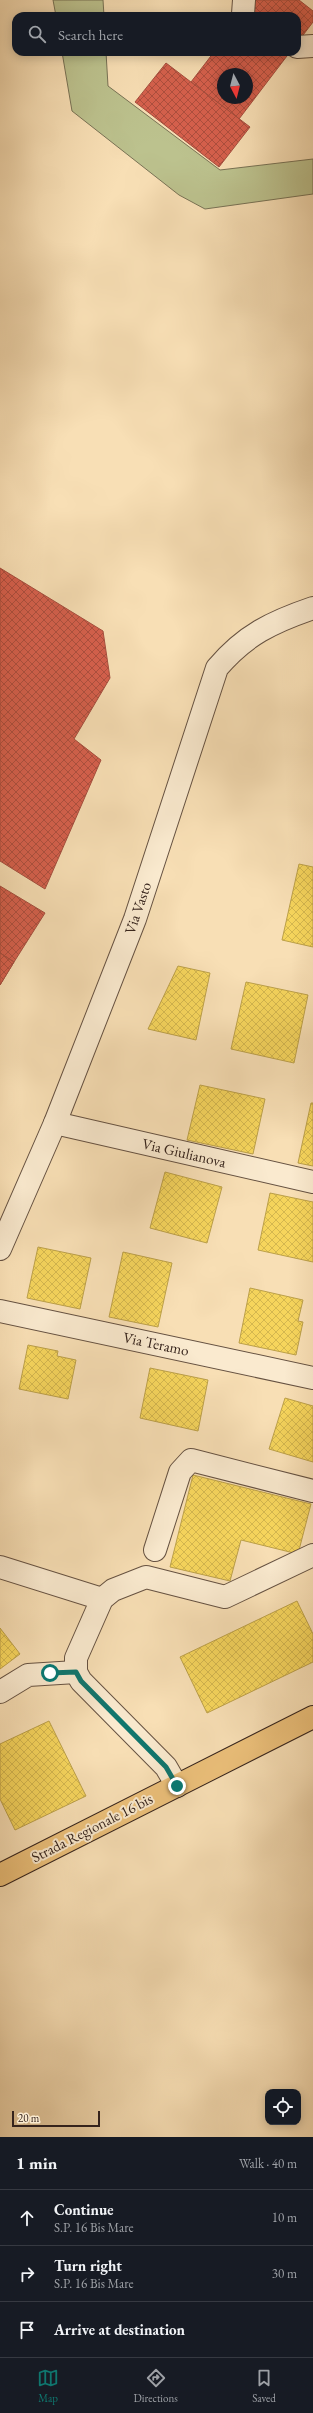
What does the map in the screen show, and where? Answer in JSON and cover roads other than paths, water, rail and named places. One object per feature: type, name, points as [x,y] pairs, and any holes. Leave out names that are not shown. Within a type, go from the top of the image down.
[{"type":"main road","name":"Strada Regionale 16 bis","points":[[0,1875],[313,1717]]},
{"type":"street","points":[[301,47],[313,46]]},
{"type":"street","name":"Via Vasto","points":[[0,1249],[55,1123],[135,919],[217,668],[244,640],[283,618],[313,608]]},
{"type":"street","name":"Via Giulianova","points":[[55,1123],[313,1182]]},
{"type":"street","name":"Via Teramo","points":[[0,1311],[313,1378]]},
{"type":"street","points":[[154,1550],[180,1472],[191,1460],[313,1492]]},
{"type":"street","points":[[177,1786],[166,1767],[81,1681],[76,1672],[76,1658],[102,1599],[128,1582],[146,1577],[225,1597],[313,1555]]},
{"type":"street","points":[[0,1567],[102,1599]]},
{"type":"street","points":[[0,1692],[28,1675],[76,1672]]}]
